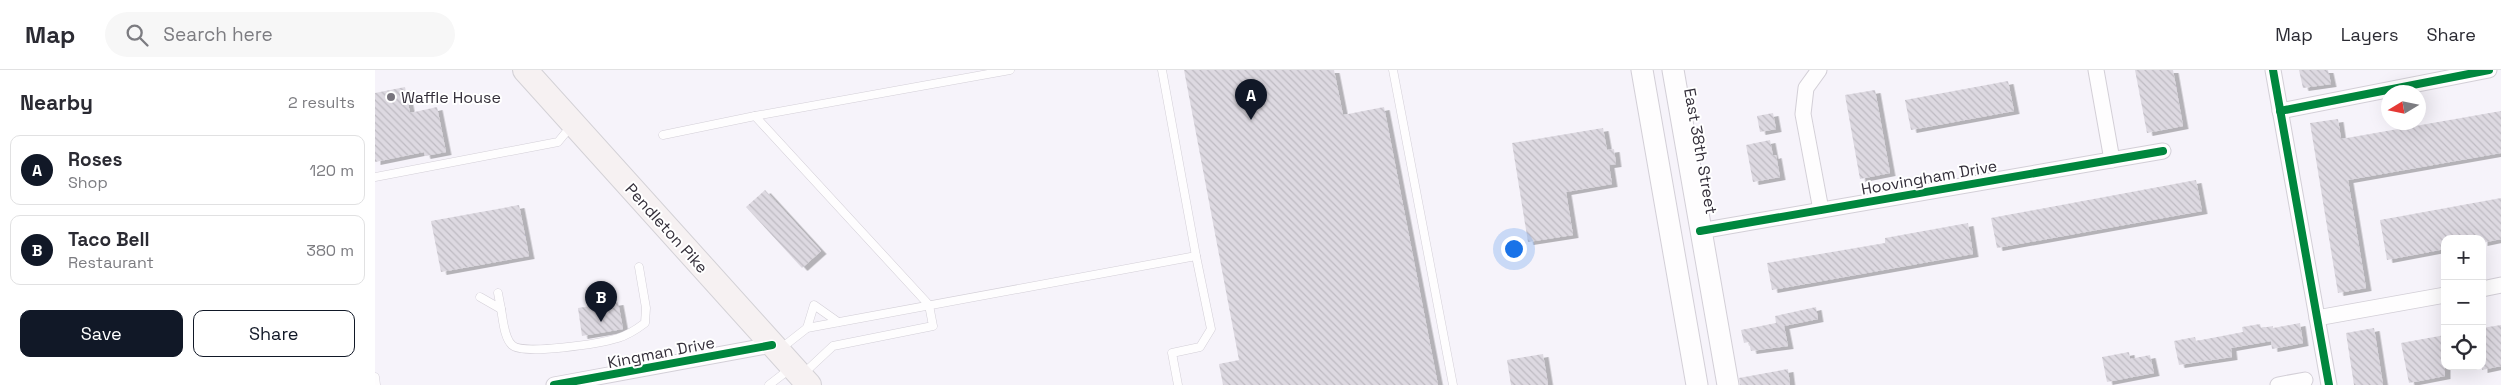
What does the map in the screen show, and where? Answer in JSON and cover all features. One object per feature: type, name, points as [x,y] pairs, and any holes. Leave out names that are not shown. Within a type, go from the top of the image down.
[{"type":"main road","name":"Pendleton Pike","points":[[525,70],[790,365]]},
{"type":"main road","points":[[1643,70],[1697,385]]},
{"type":"main road","name":"East 38th Street","points":[[1673,70],[1728,385]]},
{"type":"street","points":[[1819,70],[1805,88],[1803,114],[1821,210]]},
{"type":"street","points":[[2095,70],[2112,160]]},
{"type":"street","points":[[2273,70],[2329,385]]},
{"type":"street","points":[[2280,110],[2489,70]]},
{"type":"street","name":"Hoovingham Drive","points":[[1700,231],[2163,151]]},
{"type":"street","points":[[2486,288],[2501,285]]},
{"type":"street","points":[[2317,318],[2441,296]]},
{"type":"street","name":"Kingman Drive","points":[[554,385],[790,365]]},
{"type":"street","points":[[2278,385],[2305,380]]},
{"type":"lane","points":[[663,135],[755,116],[1010,70]]},
{"type":"lane","points":[[1162,70],[1211,329],[1200,347],[1172,353],[1178,385]]},
{"type":"lane","points":[[1393,70],[1453,385]]},
{"type":"lane","points":[[755,116],[929,305],[933,326],[833,346],[790,365],[769,385]]},
{"type":"lane","points":[[375,177],[558,142],[573,124]]},
{"type":"lane","points":[[807,328],[1196,256]]},
{"type":"lane","points":[[498,293],[506,334],[511,345],[520,349],[535,351],[617,338],[645,323],[646,308],[639,267]]},
{"type":"lane","points":[[481,296],[501,309]]},
{"type":"lane","points":[[790,365],[807,328],[813,305],[838,322]]},
{"type":"lane","points":[[375,377],[376,385]]},
{"type":"building","points":[[1184,70],[1334,70],[1343,115],[1384,107],[1438,385],[1223,385],[1219,364],[1239,360]]},
{"type":"building","points":[[2135,70],[2173,70],[2183,126],[2147,133]]},
{"type":"building","points":[[2299,70],[2328,70],[2331,84],[2303,88]]},
{"type":"building","points":[[2008,81],[2014,111],[1911,130],[1905,100]]},
{"type":"building","points":[[405,87],[410,113],[437,107],[446,152],[425,156],[424,152],[375,162],[375,93]]},
{"type":"building","points":[[1875,90],[1890,173],[1860,179],[1845,95]]},
{"type":"building","points":[[2501,111],[2501,153],[2348,180],[2366,288],[2338,293],[2310,123],[2338,119],[2341,139],[2392,130],[2426,130],[2426,124]]},
{"type":"building","points":[[1773,113],[1776,129],[1760,132],[1757,116]]},
{"type":"building","points":[[1603,128],[1607,150],[1614,149],[1616,164],[1609,165],[1612,184],[1566,192],[1573,235],[1528,242],[1512,143]]},
{"type":"building","points":[[1770,140],[1773,156],[1776,155],[1780,177],[1753,182],[1746,145]]},
{"type":"building","points":[[2196,180],[2202,211],[1997,248],[1991,218]]},
{"type":"building","points":[[765,190],[821,251],[802,268],[746,207]]},
{"type":"building","points":[[2501,198],[2501,239],[2486,242],[2486,235],[2441,235],[2441,250],[2387,260],[2380,220]]},
{"type":"building","points":[[519,205],[529,256],[441,272],[431,221]]},
{"type":"building","points":[[1968,223],[1973,254],[1772,290],[1767,263],[1885,243],[1885,238]]},
{"type":"building","points":[[618,302],[623,329],[582,336],[578,308]]},
{"type":"building","points":[[1816,307],[1818,319],[1784,326],[1788,346],[1751,351],[1749,342],[1744,343],[1741,330],[1776,323],[1775,316]]},
{"type":"building","points":[[2300,323],[2303,343],[2272,349],[2271,341],[2231,348],[2232,357],[2179,365],[2174,341],[2195,337],[2196,341],[2243,332],[2242,327],[2260,324],[2261,328],[2273,326],[2273,328]]},
{"type":"building","points":[[2501,325],[2501,366],[2486,369],[2486,327]]},
{"type":"building","points":[[2374,328],[2383,385],[2354,385],[2346,333]]},
{"type":"building","points":[[2441,336],[2441,370],[2445,370],[2445,376],[2409,383],[2401,343]]},
{"type":"building","points":[[2129,352],[2130,359],[2150,355],[2154,373],[2107,382],[2102,357]]},
{"type":"building","points":[[1543,354],[1548,385],[1511,385],[1507,360]]},
{"type":"building","points":[[1788,369],[1790,385],[1740,385],[1739,378]]},
{"type":"cycle path","points":[[2273,70],[2329,385]]},
{"type":"cycle path","points":[[2280,111],[2489,70]]},
{"type":"cycle path","points":[[1700,231],[2163,151]]},
{"type":"cycle path","points":[[554,385],[772,345]]},
{"type":"place","name":"Waffle House","points":[[391,97]]},
{"type":"place","name":"Roses","points":[[1251,120]]},
{"type":"place","name":"Taco Bell","points":[[601,322]]}]
